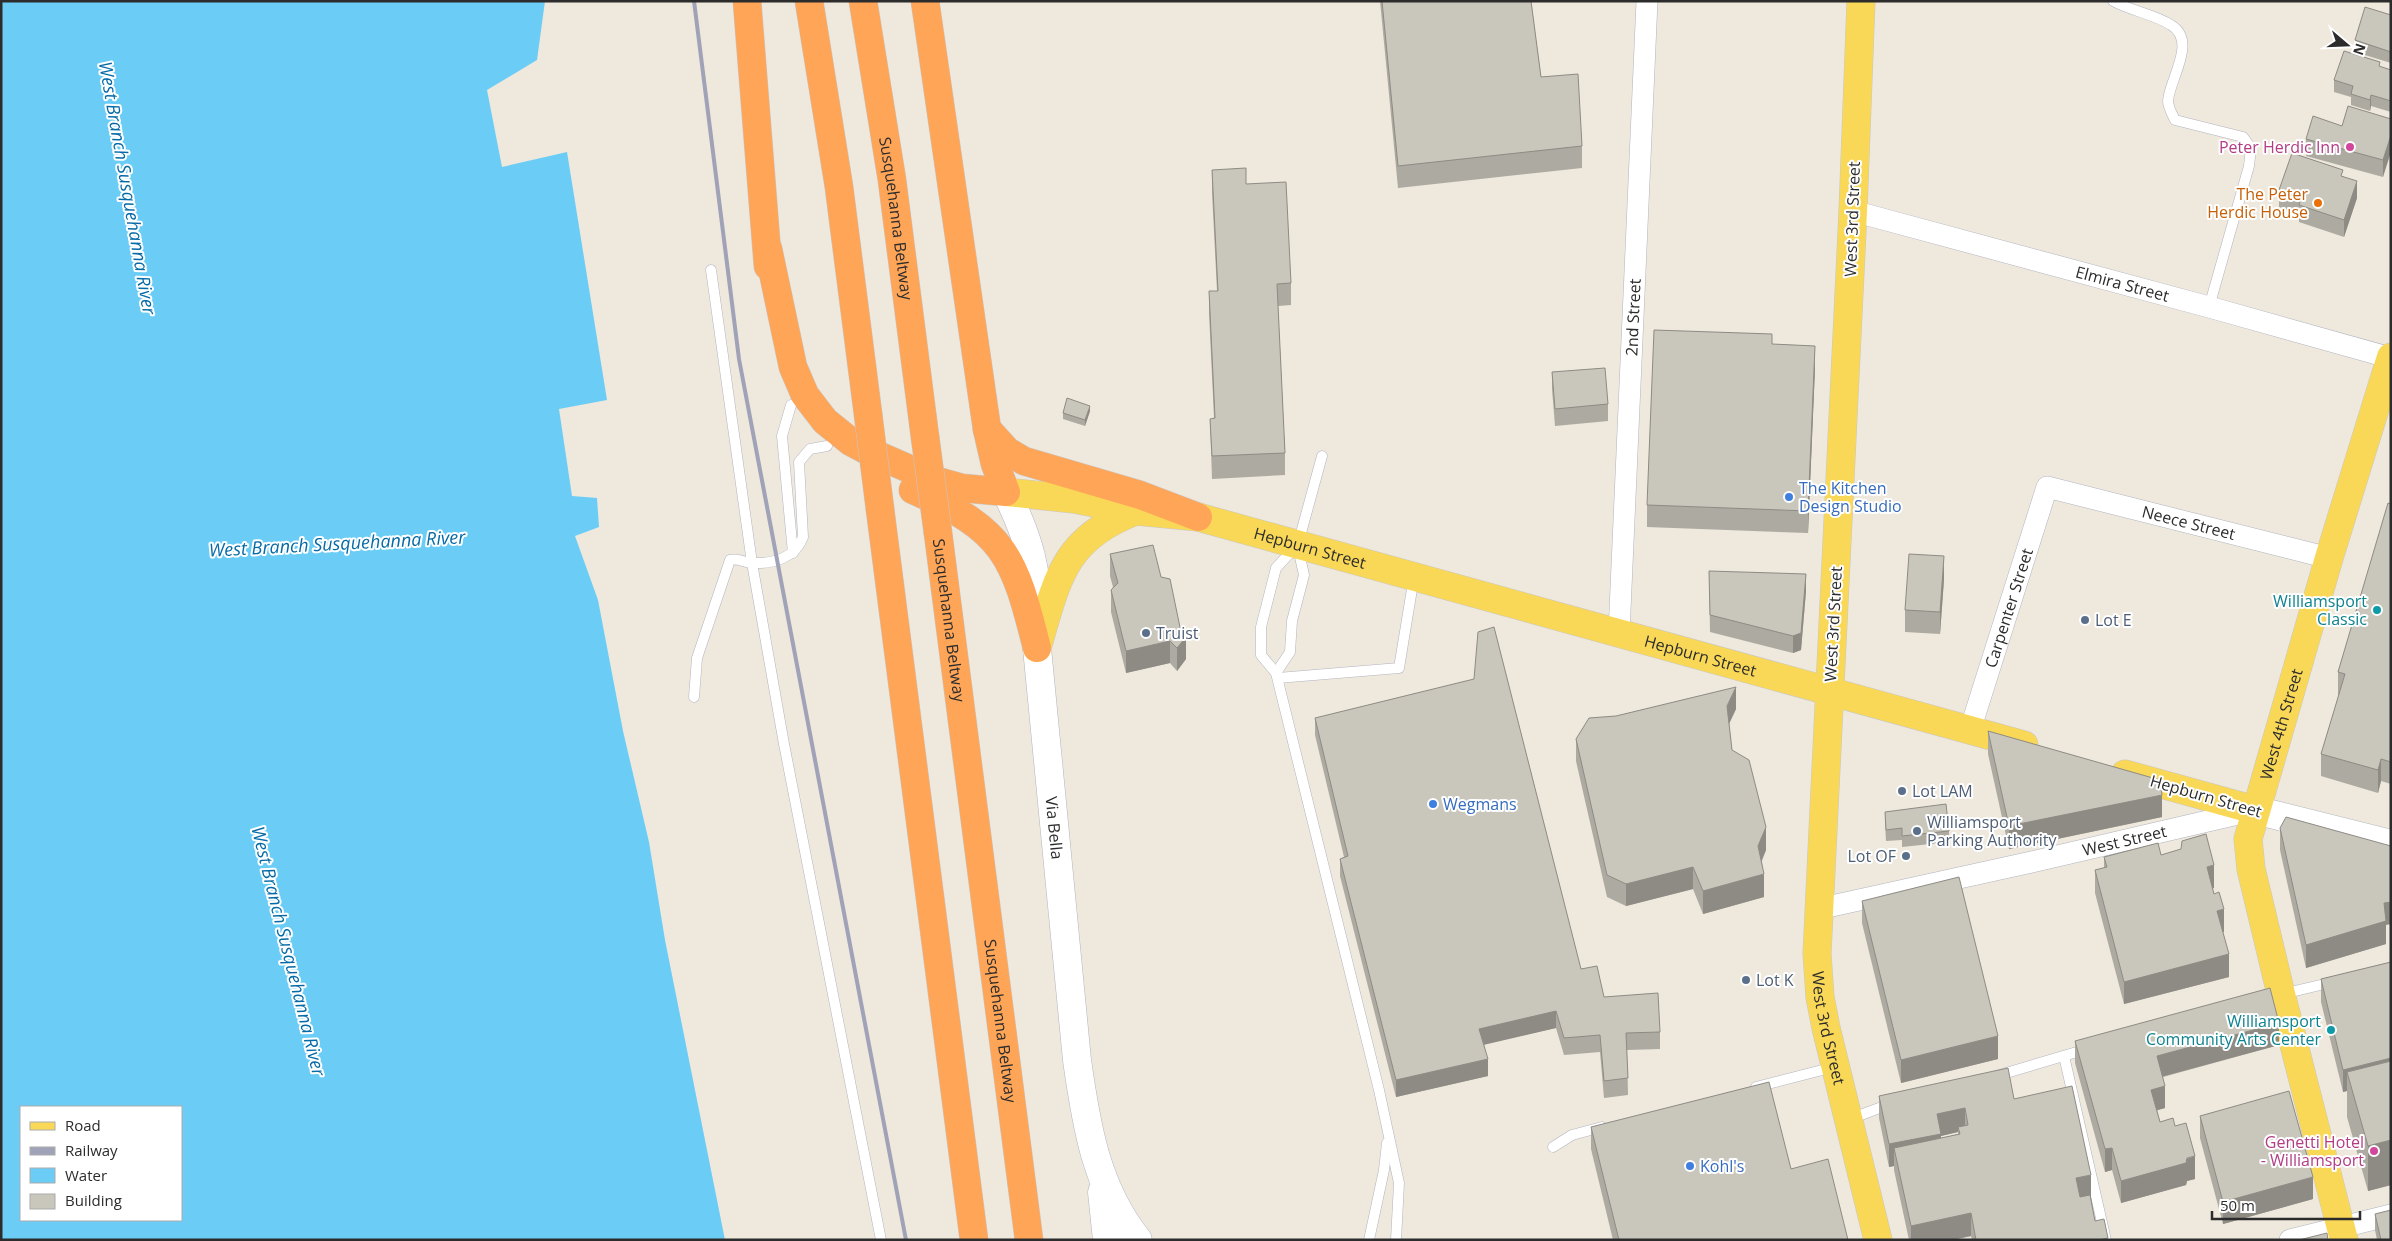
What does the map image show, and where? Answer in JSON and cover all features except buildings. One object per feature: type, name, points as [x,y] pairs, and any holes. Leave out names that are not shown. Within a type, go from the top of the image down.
[{"type":"highway","points":[[747,1],[768,250],[769,340],[776,373],[790,405],[813,434],[827,446],[858,466],[957,510],[984,529],[1006,555],[1014,570],[1025,600],[1037,648]]},
{"type":"highway","points":[[809,1],[839,187],[974,1240]]},
{"type":"highway","name":"Susquehanna Beltway","points":[[864,1],[892,180],[1029,1240]]},
{"type":"highway","points":[[768,250],[793,367],[805,395],[825,421],[851,442],[866,450],[938,481],[962,488],[1006,492],[995,464],[987,429],[925,1]]},
{"type":"highway","points":[[987,429],[1007,451],[1024,461],[1140,495],[1198,517]]},
{"type":"main road","name":"West 3rd Street","points":[[1860,1],[1853,211],[1817,954],[1820,997],[1835,1067],[1878,1240]]},
{"type":"main road","name":"West 4th Street","points":[[2342,1234],[2276,996],[2251,869],[2248,838],[2329,558],[2391,358]]},
{"type":"main road","name":"Hepburn Street","points":[[1006,492],[1074,499],[1136,512],[1198,517],[2045,751]]},
{"type":"main road","name":"Via Bella","points":[[1006,492],[1025,533],[1034,564],[1038,595],[1037,648],[1077,1060],[1083,1099],[1099,1168],[1107,1240]]},
{"type":"main road","points":[[1037,648],[1055,587],[1069,559],[1090,536],[1103,526],[1136,512]]},
{"type":"main road","name":"Hepburn Street","points":[[2101,767],[2255,810],[2391,844]]},
{"type":"main road","name":"Via Bella","points":[[1099,1168],[1111,1199],[1138,1240]]},
{"type":"street","name":"2nd Street","points":[[1619,634],[1647,1]]},
{"type":"street","name":"Elmira Street","points":[[1853,211],[2391,358]]},
{"type":"street","name":"Neece Street","points":[[2048,487],[2329,558]]},
{"type":"street","name":"Carpenter Street","points":[[1970,730],[2048,487]]},
{"type":"street","name":"West Street","points":[[1818,908],[2036,861],[2255,810]]},
{"type":"street","points":[[2290,1240],[2342,1234],[2391,1215]]},
{"type":"lane","points":[[2113,1],[2172,25],[2181,34],[2180,58],[2168,102],[2175,120],[2243,137],[2252,148],[2249,166],[2209,307]]},
{"type":"lane","points":[[711,270],[752,563],[784,744],[881,1240]]},
{"type":"lane","points":[[790,405],[782,436],[793,554]]},
{"type":"lane","points":[[694,697],[697,658],[730,560],[739,558],[752,563],[777,560],[793,554],[800,547],[803,537],[799,462],[810,449],[827,446]]},
{"type":"lane","points":[[1277,676],[1290,652],[1292,621],[1304,575],[1298,544],[1322,456]]},
{"type":"lane","points":[[1298,544],[1276,568],[1261,627],[1261,655],[1277,676],[1399,1183],[1396,1240]]},
{"type":"lane","points":[[1277,676],[1399,668],[1414,576]]},
{"type":"lane","points":[[2276,996],[2342,980]]},
{"type":"lane","points":[[1987,1078],[2100,1045]]},
{"type":"lane","points":[[2064,1056],[2106,1240]]},
{"type":"lane","points":[[1742,1091],[1835,1067]]},
{"type":"lane","points":[[1849,1120],[1903,1100]]},
{"type":"lane","points":[[1553,1147],[1572,1135],[1609,1125]]},
{"type":"lane","points":[[1369,1240],[1384,1170],[1387,1144],[1386,1127]]},
{"type":"water","name":"West Branch Susquehanna River","points":[[1,1],[545,1],[537,60],[487,90],[502,167],[567,152],[607,400],[559,409],[572,496],[597,498],[599,527],[575,536],[598,600],[623,731],[649,842],[665,940],[725,1240],[1,1240]]},
{"type":"railway","points":[[694,1],[739,359],[906,1240]]},
{"type":"place","name":"Peter Herdic Inn","points":[[2350,147]]},
{"type":"place","name":"The Peter Herdic House","points":[[2318,203]]},
{"type":"place","name":"The Kitchen Design Studio","points":[[1789,497]]},
{"type":"place","name":"Williamsport Classic","points":[[2377,610]]},
{"type":"place","name":"Lot E","points":[[2085,620]]},
{"type":"place","name":"Truist","points":[[1146,633]]},
{"type":"place","name":"Lot LAM","points":[[1902,791]]},
{"type":"place","name":"Wegmans","points":[[1433,804]]},
{"type":"place","name":"Williamsport Parking Authority","points":[[1917,831]]},
{"type":"place","name":"Lot OF","points":[[1906,856]]},
{"type":"place","name":"Lot K","points":[[1746,980]]},
{"type":"place","name":"Williamsport Community Arts Center","points":[[2331,1030]]},
{"type":"place","name":"Genetti Hotel - Williamsport","points":[[2374,1151]]},
{"type":"place","name":"Kohl's","points":[[1690,1166]]}]
